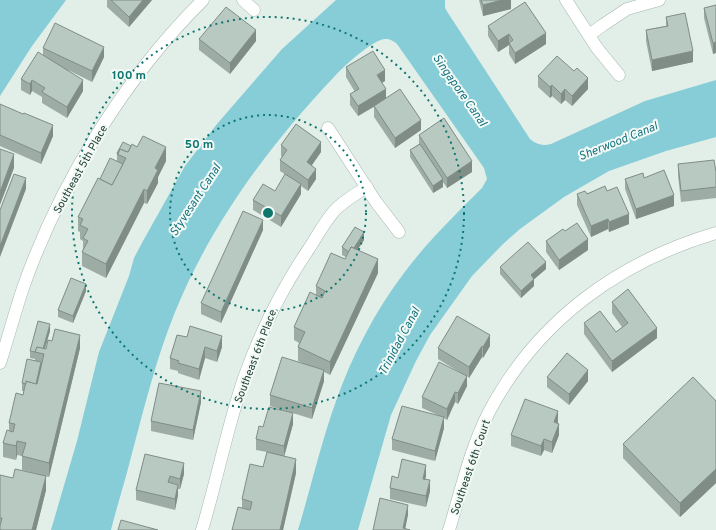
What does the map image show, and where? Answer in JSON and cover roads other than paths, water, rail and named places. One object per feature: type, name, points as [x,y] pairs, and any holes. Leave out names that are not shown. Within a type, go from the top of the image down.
[{"type":"street","name":"Southeast 5th Place","points":[[0,363],[23,288],[43,238],[66,190],[111,113],[171,34],[203,0]]},
{"type":"street","points":[[243,0],[254,10]]},
{"type":"street","points":[[566,0],[597,48],[619,75]]},
{"type":"street","points":[[589,35],[627,9],[659,0]]},
{"type":"street","points":[[328,128],[376,202],[399,232]]},
{"type":"street","name":"Southeast 6th Place","points":[[202,530],[244,378],[257,344],[275,305],[296,267],[336,209],[367,187]]},
{"type":"street","name":"Southeast 6th Court","points":[[449,530],[469,464],[488,413],[513,373],[532,348],[553,326],[576,306],[600,287],[625,271],[658,254],[716,233]]},
{"type":"water","points":[[0,0],[66,0],[32,46],[0,96]]},
{"type":"water","points":[[336,0],[445,0],[445,8],[448,13],[530,139],[538,144],[551,144],[645,101],[716,80],[716,137],[666,151],[609,171],[564,197],[520,229],[503,244],[472,276],[430,335],[416,361],[391,415],[358,530],[298,530],[336,401],[349,367],[365,334],[393,288],[422,250],[482,188],[487,179],[484,168],[397,44],[389,39],[374,43],[358,54],[337,73],[286,131],[243,188],[206,248],[189,280],[175,312],[162,348],[111,530],[51,530],[77,441],[99,352],[129,276],[134,258],[143,241],[185,166],[217,124],[282,49]]},
{"type":"water label","name":"Singapore Canal","points":[[460,90]]},
{"type":"water label","name":"Sherwood Canal","points":[[618,141]]},
{"type":"water label","name":"Styvesant Canal","points":[[195,200]]},
{"type":"water label","name":"Trinidad Canal","points":[[399,341]]}]
